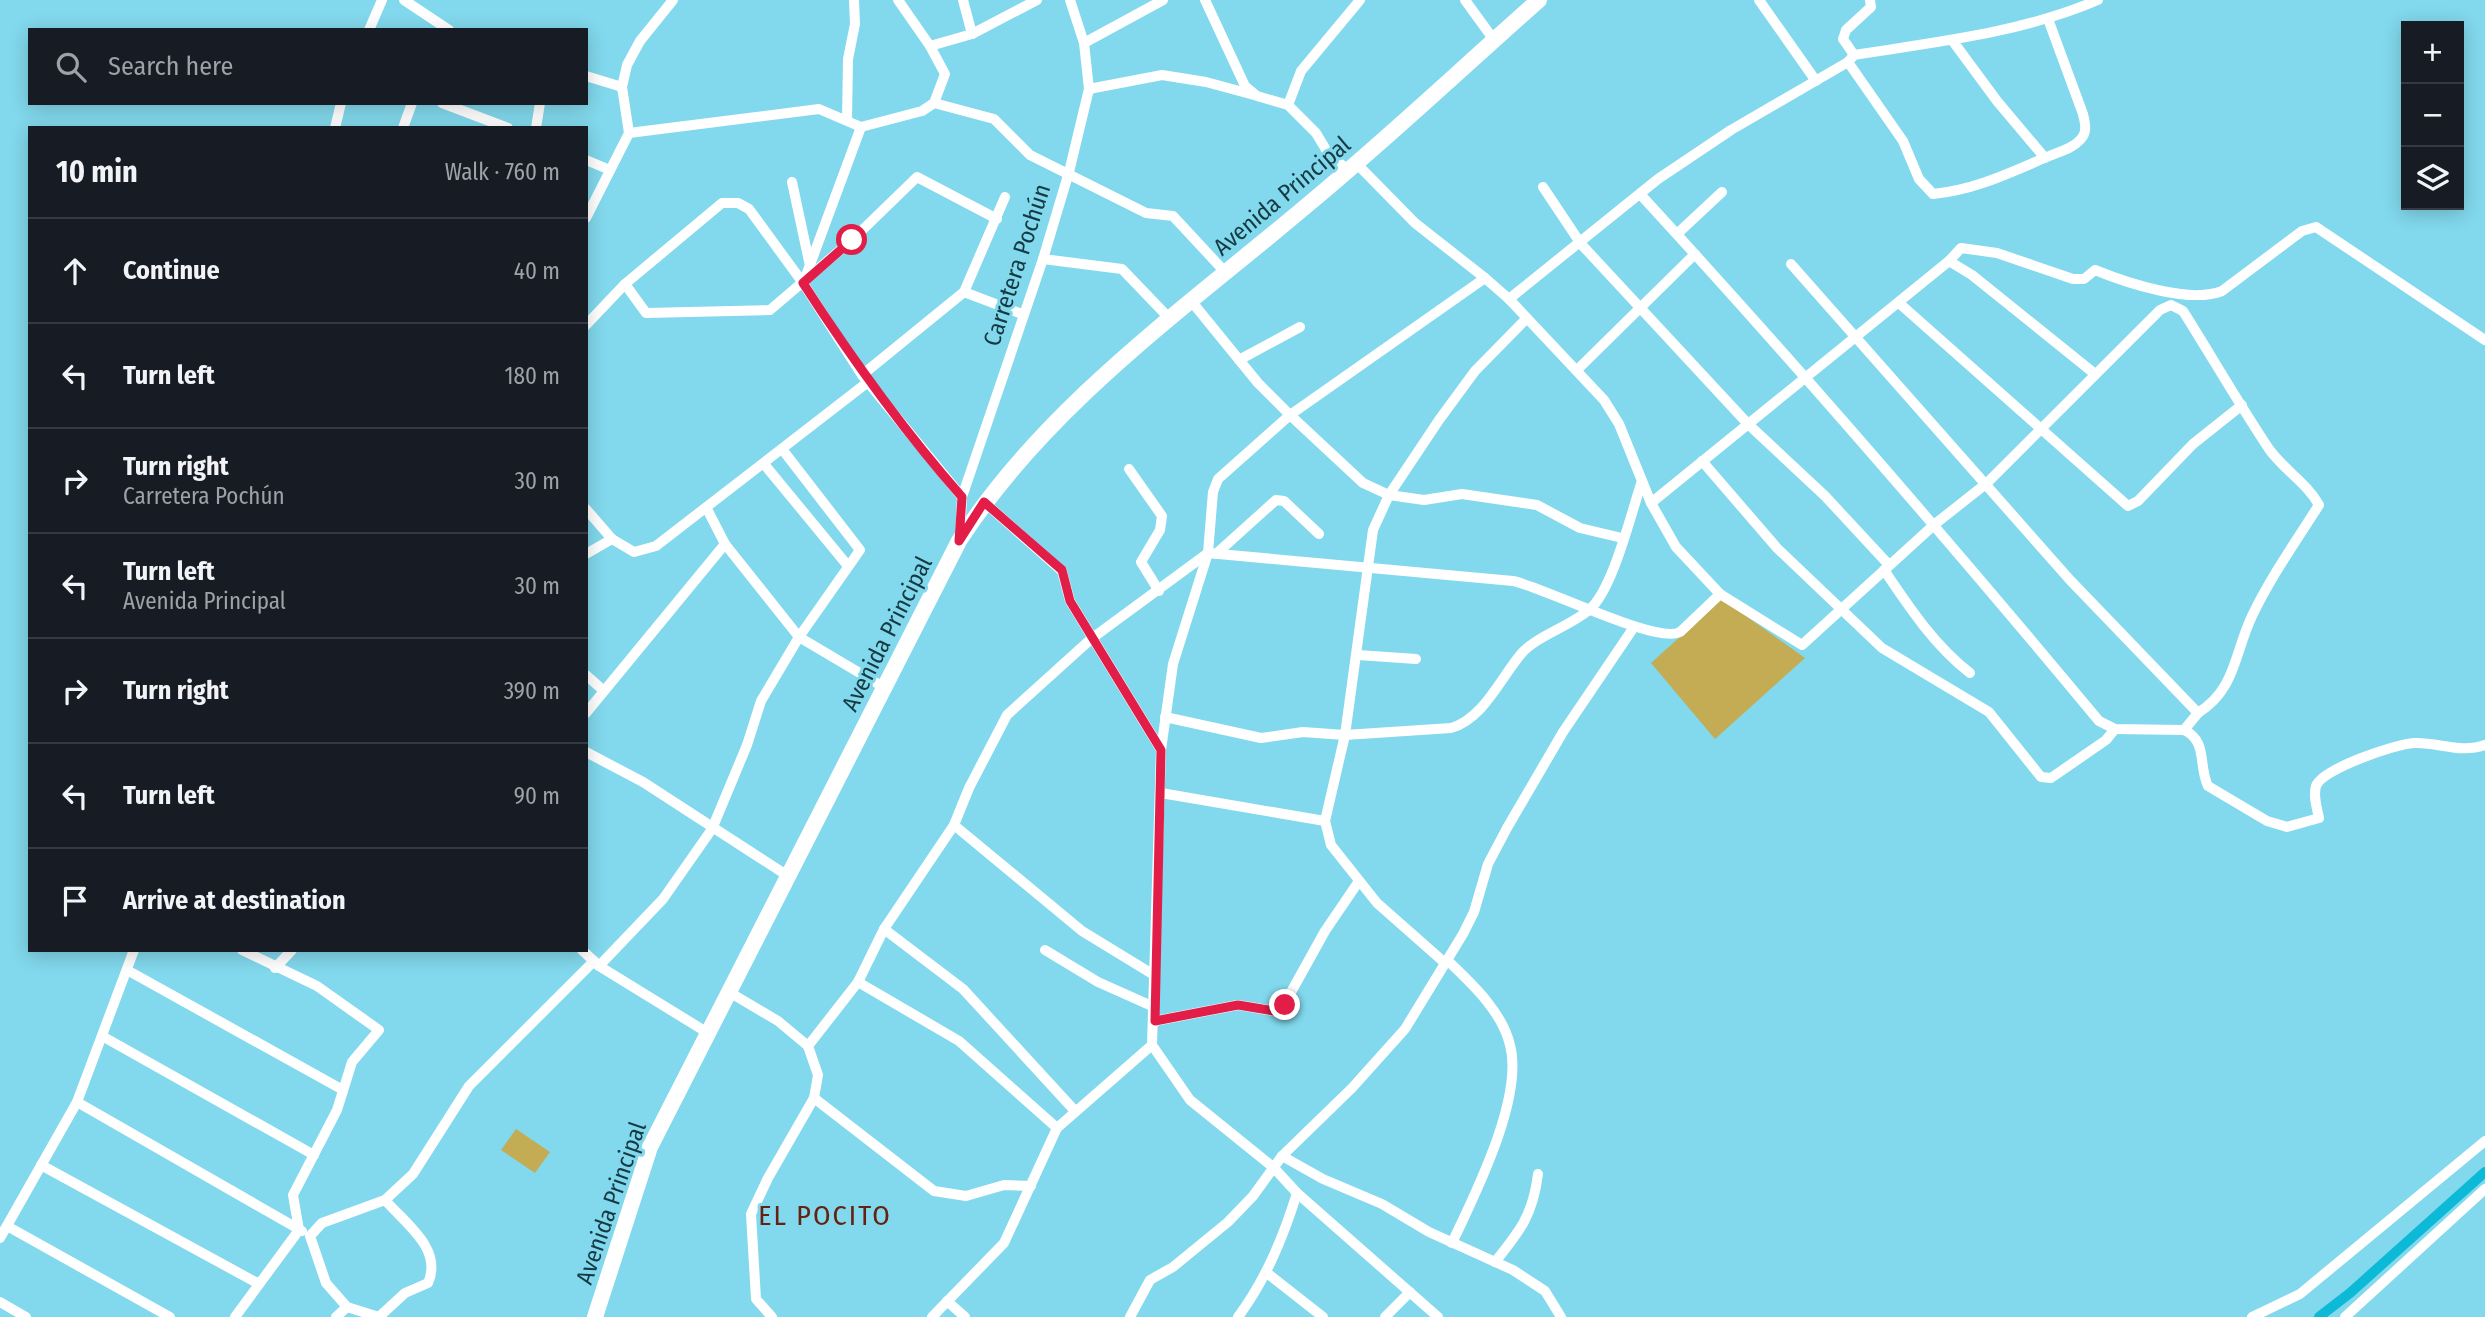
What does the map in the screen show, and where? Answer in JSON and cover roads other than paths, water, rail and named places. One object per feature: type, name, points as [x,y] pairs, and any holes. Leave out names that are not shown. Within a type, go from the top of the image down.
[{"type":"main road","name":"Avenida Principal","points":[[595,1317],[650,1147],[959,541],[984,502],[1073,405],[1170,319],[1353,167],[1539,0]]},
{"type":"street","points":[[370,28],[382,0]]},
{"type":"street","points":[[404,0],[446,28]]},
{"type":"street","points":[[588,214],[629,134],[622,88],[627,65],[640,41],[673,0]]},
{"type":"street","points":[[847,120],[848,59],[855,24],[854,0]]},
{"type":"street","points":[[629,134],[819,109],[861,127],[922,111],[934,103],[945,74],[930,46],[898,0]]},
{"type":"street","points":[[963,0],[972,34]]},
{"type":"street","points":[[930,46],[972,34],[1037,0]]},
{"type":"street","name":"Carretera Pochún","points":[[959,541],[962,497],[1042,259],[1069,172],[1089,89],[1084,43],[1070,0]]},
{"type":"street","points":[[1084,43],[1163,0]]},
{"type":"street","points":[[1205,0],[1245,86],[1257,96]]},
{"type":"street","points":[[1287,105],[1301,71],[1360,0]]},
{"type":"street","points":[[1465,0],[1494,40]]},
{"type":"street","points":[[1759,0],[1816,81]]},
{"type":"street","points":[[1870,0],[1871,8],[1846,30],[1843,39],[1851,58],[1903,142],[1919,178],[1933,194],[1956,192],[1984,183],[2045,158],[2082,139],[2086,128],[2048,19]]},
{"type":"street","points":[[1509,299],[1581,244],[1640,194],[1731,130],[1851,58],[2048,19],[2098,0]]},
{"type":"street","points":[[1952,40],[1997,101],[2045,158]]},
{"type":"street","points":[[1089,89],[1162,75],[1206,82],[1287,105],[1316,133],[1328,153],[1353,167],[1407,216],[1485,278],[1509,299],[1577,370],[1612,411],[1651,503],[1676,547],[1720,594],[1802,645],[1935,524],[1987,483],[2160,310],[2171,305],[2183,311],[2276,458],[2289,474],[2311,491],[2319,505],[2251,617],[2230,678],[2215,702],[2198,713],[2184,730]]},
{"type":"street","points":[[588,77],[622,88]]},
{"type":"street","points":[[934,103],[994,120],[1030,155],[1069,172],[1146,213],[1173,216],[1226,273]]},
{"type":"street","points":[[335,126],[341,105]]},
{"type":"street","points":[[404,126],[411,105]]},
{"type":"street","points":[[447,105],[503,126]]},
{"type":"street","points":[[536,126],[540,105]]},
{"type":"street","points":[[803,283],[861,127]]},
{"type":"street","points":[[588,161],[610,170]]},
{"type":"street","points":[[625,284],[646,313],[769,310],[803,283],[917,177],[997,219]]},
{"type":"street","points":[[792,182],[810,267]]},
{"type":"street","points":[[1543,187],[1581,244],[1748,424],[1825,496],[1887,567],[1920,622],[1954,661],[1970,673]]},
{"type":"street","points":[[1677,234],[1722,192]]},
{"type":"street","points":[[1640,194],[1806,376],[1935,524],[2099,721],[2115,729],[2184,730],[2194,735],[2201,748],[2204,778],[2208,786],[2267,821],[2287,827],[2319,818],[2316,787],[2323,775],[2356,761],[2413,743],[2456,749],[2485,745]]},
{"type":"street","points":[[588,511],[612,539],[634,552],[656,546],[707,509],[782,449],[964,292],[1005,197]]},
{"type":"street","points":[[588,323],[625,284],[722,203],[738,202],[749,209],[803,283],[865,378],[962,497]]},
{"type":"street","points":[[1651,503],[1899,303],[1961,248],[1979,248],[2073,279],[2084,279],[2095,270],[2127,282],[2195,296],[2222,291],[2302,231],[2316,227],[2485,340]]},
{"type":"street","points":[[1577,370],[1695,254]]},
{"type":"street","points":[[1042,259],[1122,269],[1170,319]]},
{"type":"street","points":[[1949,261],[1972,275],[2095,374]]},
{"type":"street","points":[[1791,264],[2070,580],[2198,713]]},
{"type":"street","points":[[1438,1317],[1297,1193],[1273,1167],[1190,1100],[1152,1045],[1155,1021],[1161,750],[1181,632],[1212,554],[1213,492],[1218,479],[1290,415],[1485,278]]},
{"type":"street","points":[[964,292],[1022,314]]},
{"type":"street","points":[[1192,302],[1239,360],[1290,415],[1363,483],[1389,495],[1424,500],[1462,494],[1537,505],[1580,528],[1622,538]]},
{"type":"street","points":[[1899,303],[2042,428],[2118,500],[2128,506],[2138,501],[2193,444],[2242,405]]},
{"type":"street","points":[[1452,1243],[1483,1176],[1506,1108],[1513,1073],[1510,1044],[1496,1015],[1476,987],[1388,914],[1359,881],[1331,845],[1325,821],[1345,735],[1373,530],[1389,495],[1475,371],[1527,318]]},
{"type":"street","points":[[1239,360],[1300,327]]},
{"type":"street","points":[[310,1236],[322,1223],[384,1200],[413,1174],[469,1086],[663,899],[712,829],[747,745],[761,701],[799,637],[860,550],[782,449]]},
{"type":"street","points":[[1702,461],[1777,548],[1882,648],[1989,712],[2041,777],[2051,778],[2106,740],[2115,729]]},
{"type":"street","points":[[764,464],[848,566]]},
{"type":"street","points":[[1129,469],[1162,516],[1160,530],[1142,562],[1158,591]]},
{"type":"street","points":[[1165,717],[1261,738],[1303,732],[1345,735],[1451,728],[1461,724],[1480,708],[1524,651],[1591,608],[1612,572],[1642,481]]},
{"type":"street","points":[[808,1046],[858,982],[884,929],[954,825],[969,788],[1007,715],[1091,639],[1212,554],[1276,500],[1284,501],[1319,534]]},
{"type":"street","points":[[984,502],[1062,570],[1069,599],[1161,750]]},
{"type":"street","points":[[707,509],[725,544],[799,637],[885,688]]},
{"type":"street","points":[[588,553],[612,539]]},
{"type":"street","points":[[588,711],[725,544]]},
{"type":"street","points":[[1212,554],[1366,570],[1513,581],[1591,608],[1634,627],[1676,635],[1720,594]]},
{"type":"street","points":[[1130,1317],[1150,1280],[1173,1267],[1227,1222],[1253,1196],[1282,1156],[1352,1088],[1405,1029],[1475,912],[1488,864],[1507,828],[1563,732],[1634,627]]},
{"type":"street","points":[[1358,655],[1416,659]]},
{"type":"street","points":[[588,677],[604,691]]},
{"type":"street","points":[[588,753],[643,782],[788,876]]},
{"type":"street","points":[[1161,793],[1325,821]]},
{"type":"street","points":[[954,825],[1082,931],[1154,975]]},
{"type":"street","points":[[1155,1021],[1238,1005],[1280,1012],[1325,932],[1359,881]]},
{"type":"street","points":[[884,929],[963,989],[1075,1111]]},
{"type":"street","points":[[1045,950],[1098,982],[1154,1007]]},
{"type":"street","points":[[0,1238],[77,1102],[133,952]]},
{"type":"street","points":[[235,1317],[299,1230],[293,1195],[337,1110],[352,1062],[379,1030],[317,986],[246,952]]},
{"type":"street","points":[[275,968],[290,952]]},
{"type":"street","points":[[584,952],[597,963],[708,1033]]},
{"type":"street","points":[[127,970],[343,1090]]},
{"type":"street","points":[[858,982],[959,1041],[1057,1128]]},
{"type":"street","points":[[729,992],[778,1021],[808,1046],[819,1080],[814,1098],[768,1178],[751,1214],[756,1299],[772,1317]]},
{"type":"street","points":[[102,1036],[314,1154]]},
{"type":"street","points":[[932,1317],[1004,1243],[1057,1128],[1152,1045]]},
{"type":"street","points":[[814,1098],[934,1191],[966,1196],[1004,1185],[1031,1186]]},
{"type":"street","points":[[77,1102],[310,1236],[326,1283],[347,1307],[379,1317],[405,1293],[428,1283],[434,1270],[430,1250],[384,1200]]},
{"type":"street","points":[[2252,1317],[2300,1294],[2485,1141]]},
{"type":"street","points":[[1282,1156],[1323,1179],[1382,1204],[1452,1243],[1495,1262],[1545,1291],[1561,1317]]},
{"type":"street","points":[[41,1165],[259,1284]]},
{"type":"street","points":[[1495,1262],[1525,1225],[1535,1201],[1538,1174]]},
{"type":"street","points":[[2345,1317],[2485,1189]]},
{"type":"street","points":[[1238,1317],[1267,1273],[1285,1232],[1297,1193]]},
{"type":"street","points":[[7,1226],[170,1317]]},
{"type":"street","points":[[1267,1273],[1323,1317]]},
{"type":"street","points":[[1385,1317],[1410,1292]]},
{"type":"street","points":[[947,1301],[965,1317]]},
{"type":"street","points":[[0,1303],[26,1317]]},
{"type":"street","points":[[336,1317],[347,1307]]},
{"type":"waterway","points":[[2319,1317],[2350,1293],[2485,1172]]},
{"type":"district","name":"EL POCITO","points":[[825,1215]]}]
